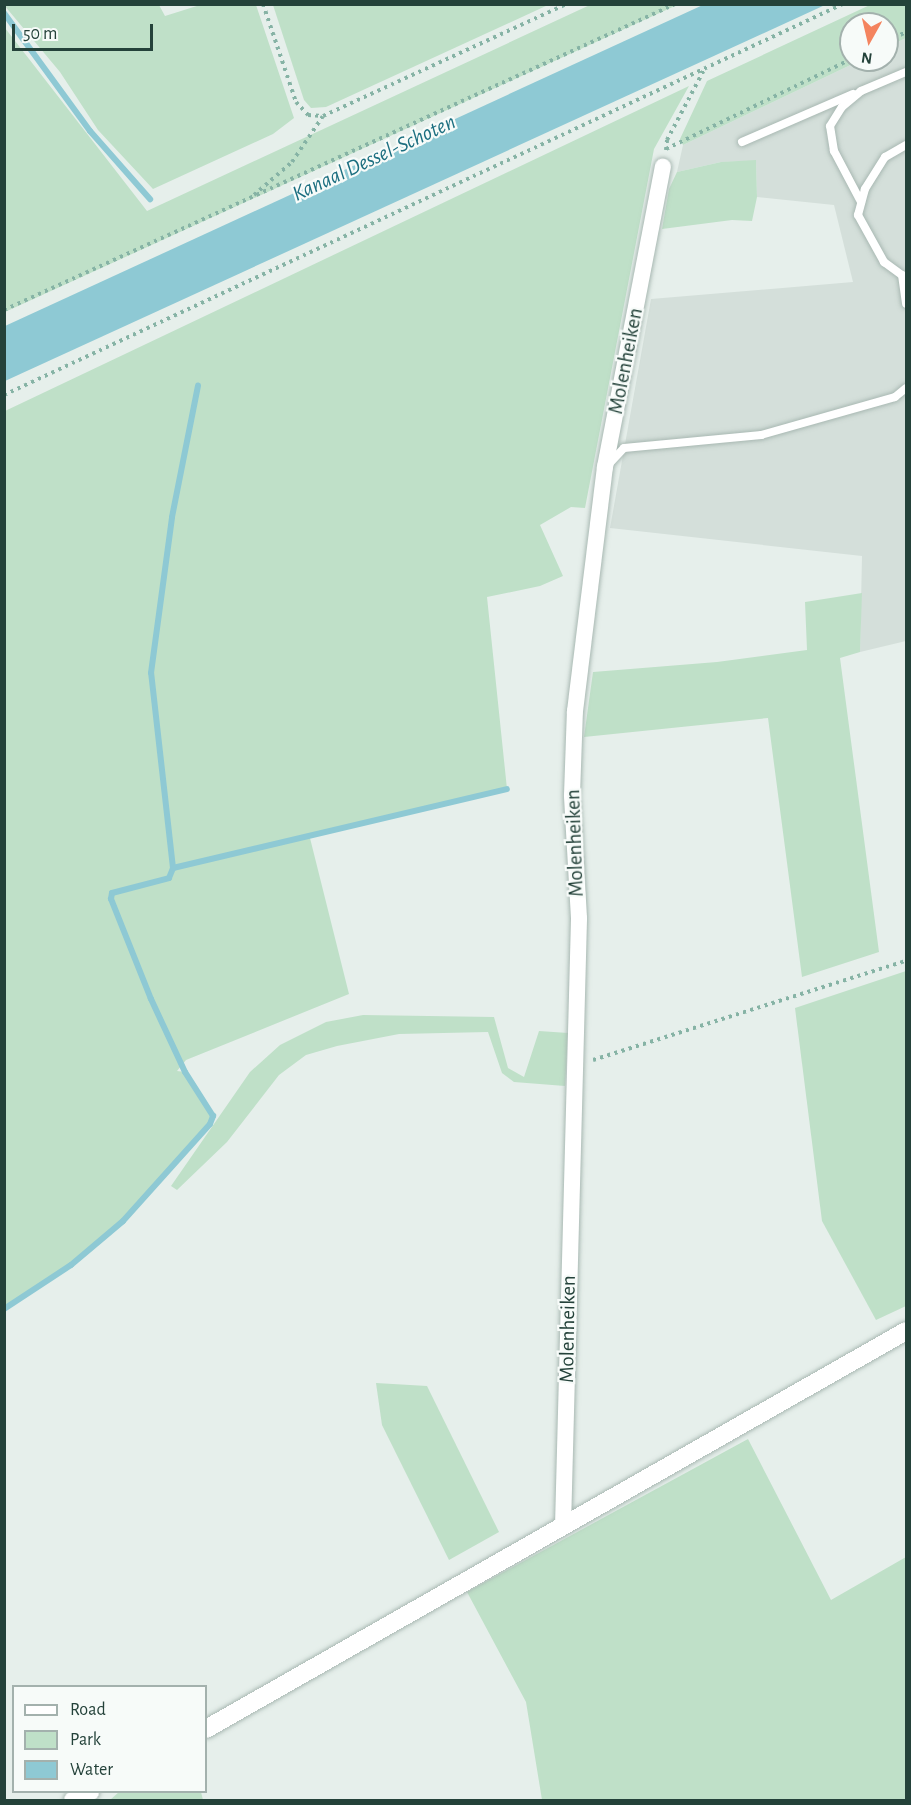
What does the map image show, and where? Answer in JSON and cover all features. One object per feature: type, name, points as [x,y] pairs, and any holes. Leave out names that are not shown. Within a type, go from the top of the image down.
[{"type":"street","name":"Molenheiken","points":[[563,1526],[579,918],[573,753],[605,467],[663,167]]},
{"type":"street","points":[[207,1728],[906,1331]]},
{"type":"lane","points":[[742,142],[906,72]]},
{"type":"lane","points":[[861,91],[842,107],[830,126],[834,151],[861,202]]},
{"type":"lane","points":[[906,145],[885,157],[861,202],[858,215],[884,262],[902,275],[906,304]]},
{"type":"lane","points":[[605,467],[624,448],[761,435],[895,397],[906,388]]},
{"type":"path","points":[[263,4],[296,102],[308,115],[323,116],[566,4]]},
{"type":"path","points":[[4,310],[675,4]]},
{"type":"path","points":[[4,395],[843,4]]},
{"type":"path","points":[[666,149],[839,65]]},
{"type":"path","points":[[663,167],[666,149],[705,67]]},
{"type":"path","points":[[249,199],[292,162],[323,116]]},
{"type":"path","points":[[574,1066],[906,961]]},
{"type":"shaded area","points":[[906,38],[906,641],[860,652],[862,556],[610,528],[651,299],[853,282],[834,205],[757,197],[756,161],[721,162],[677,172],[683,145],[839,71],[899,72],[899,41]]},
{"type":"green space","points":[[273,4],[548,5],[326,107],[311,108],[304,100]]},
{"type":"green space","points":[[592,4],[677,5],[5,312],[5,28],[147,211]]},
{"type":"green space","points":[[872,4],[906,5],[906,38],[899,41],[899,12],[855,12]]},
{"type":"green space","points":[[4,5],[159,5],[165,16],[200,5],[256,5],[294,118],[273,134],[153,189],[98,130],[60,72]]},
{"type":"green space","points":[[839,19],[839,71],[683,145],[680,139],[707,81]]},
{"type":"green space","points":[[689,86],[654,149],[585,508],[571,507],[540,525],[563,576],[540,586],[487,597],[507,789],[310,838],[349,994],[186,1060],[177,1071],[185,1072],[213,1115],[210,1124],[123,1221],[71,1265],[5,1309],[5,411]]},
{"type":"green space","points":[[756,160],[757,197],[752,221],[732,220],[662,229],[669,189],[677,172],[721,162]]},
{"type":"green space","points":[[862,593],[860,652],[840,658],[879,952],[802,977],[768,718],[584,737],[593,672],[717,662],[807,650],[805,602]]},
{"type":"green space","points":[[906,971],[906,1306],[876,1320],[822,1221],[795,1008]]},
{"type":"green space","points":[[363,1015],[494,1017],[508,1068],[524,1077],[539,1031],[568,1033],[565,1086],[514,1082],[502,1073],[488,1032],[399,1034],[337,1046],[306,1055],[279,1075],[227,1142],[177,1190],[171,1186],[250,1072],[280,1045],[326,1022]]},
{"type":"green space","points":[[376,1383],[427,1386],[499,1532],[449,1560],[382,1425]]},
{"type":"green space","points":[[748,1439],[831,1600],[906,1557],[906,1800],[542,1800],[526,1702],[467,1592]]},
{"type":"green space","points":[[118,1793],[201,1793],[203,1800],[110,1800]]},
{"type":"water","name":"Kanaal Dessel-Schoten","points":[[705,4],[825,5],[5,381],[5,326]]},
{"type":"waterway","points":[[4,13],[90,131],[150,199]]},
{"type":"waterway","points":[[4,1309],[71,1265],[123,1221],[210,1124],[213,1116],[185,1072],[151,999],[111,899],[112,893],[169,878],[173,868],[151,673],[172,517],[198,386]]},
{"type":"waterway","points":[[173,868],[507,789]]}]
